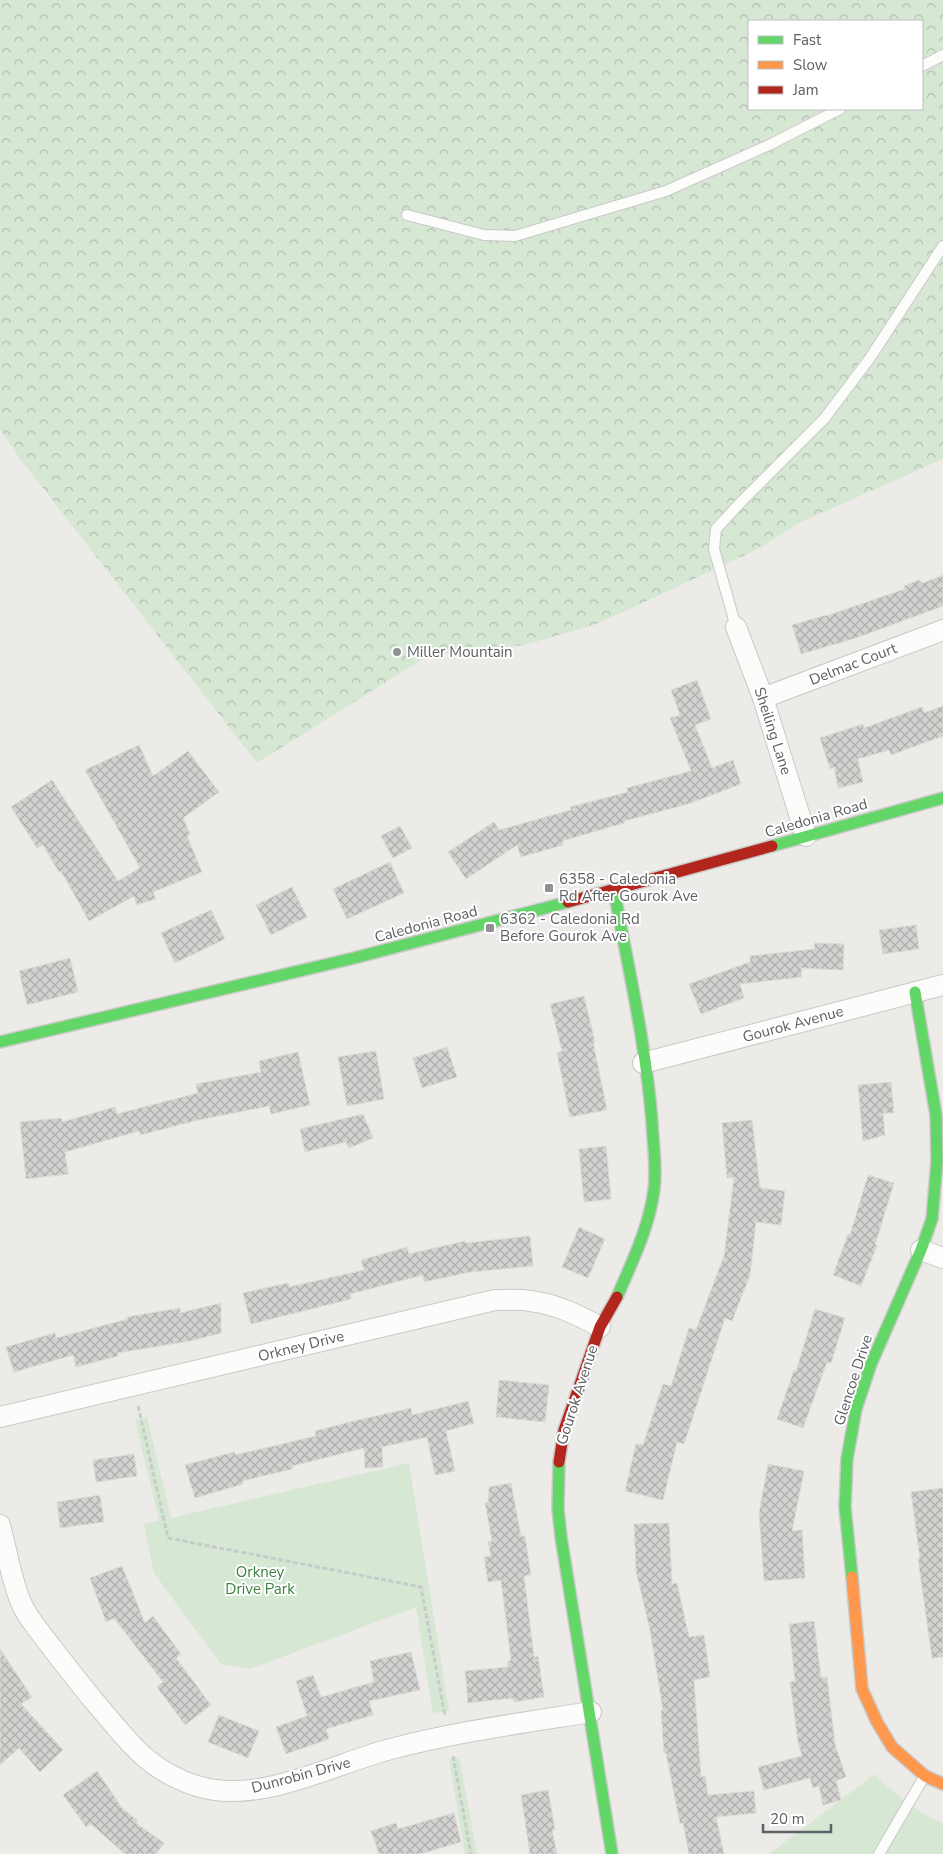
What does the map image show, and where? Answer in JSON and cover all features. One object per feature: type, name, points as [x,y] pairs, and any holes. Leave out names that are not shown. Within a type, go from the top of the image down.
[{"type":"street","name":"Sheiling Lane","points":[[736,627],[764,698],[806,836]]},
{"type":"street","name":"Delmac Court","points":[[764,698],[943,630]]},
{"type":"street","name":"Caledonia Road","points":[[0,1042],[354,958],[614,890],[943,798]]},
{"type":"street","name":"Gourok Avenue","points":[[612,1854],[591,1712],[558,1514],[557,1477],[559,1447],[564,1430],[600,1327],[616,1299],[640,1245],[654,1189],[655,1165],[648,1088],[614,890]]},
{"type":"street","name":"Gourok Avenue","points":[[643,1064],[943,985]]},
{"type":"street","name":"Glencoe Drive","points":[[915,992],[936,1115],[935,1191],[932,1219],[921,1250],[871,1364],[856,1409],[847,1459],[844,1507],[862,1689],[877,1722],[892,1747],[925,1776],[943,1784]]},
{"type":"street","points":[[921,1250],[943,1258]]},
{"type":"street","name":"Orkney Drive","points":[[0,1417],[494,1300],[541,1303],[566,1310],[600,1327]]},
{"type":"street","name":"Dunrobin Drive","points":[[0,1525],[20,1599],[35,1626],[136,1751],[153,1765],[178,1779],[213,1790],[235,1791],[256,1789],[291,1781],[386,1750],[472,1730],[591,1712]]},
{"type":"lane","points":[[923,66],[943,56]]},
{"type":"lane","points":[[406,215],[484,235],[515,236],[666,191],[770,145],[838,110]]},
{"type":"lane","points":[[736,627],[714,549],[716,529],[824,419],[870,358],[943,246]]},
{"type":"lane","points":[[878,1854],[925,1776]]},
{"type":"path","points":[[134,1386],[168,1538],[421,1587],[471,1854]]},
{"type":"green space","points":[[0,0],[943,0],[943,459],[801,522],[756,550],[597,624],[524,645],[429,655],[257,763],[18,456],[0,429]]},
{"type":"green space","name":"Orkney Drive Park","points":[[147,1417],[171,1518],[409,1463],[449,1711],[433,1713],[416,1607],[250,1669],[221,1664],[154,1573],[144,1524],[159,1520],[135,1420]]},
{"type":"green space","points":[[459,1757],[477,1854],[465,1854],[449,1759]]},
{"type":"green space","points":[[875,1774],[907,1802],[943,1824],[943,1854],[769,1854]]},
{"type":"building","points":[[943,575],[943,606],[856,638],[801,654],[792,625],[826,616],[905,589],[904,586],[919,580],[923,583]]},
{"type":"building","points":[[697,680],[711,719],[695,725],[712,768],[733,760],[741,784],[688,804],[624,821],[624,823],[562,841],[563,845],[521,857],[517,845],[466,879],[448,852],[494,822],[499,830],[571,810],[570,807],[628,792],[627,788],[691,771],[670,718],[680,715],[671,690]]},
{"type":"building","points":[[943,706],[943,736],[891,755],[889,750],[858,759],[863,782],[838,788],[834,767],[830,769],[820,738],[863,724],[864,728],[922,707],[924,713]]},
{"type":"building","points":[[139,745],[153,776],[188,751],[219,792],[183,818],[190,834],[187,836],[202,872],[153,892],[156,899],[137,905],[134,896],[89,921],[61,871],[59,872],[43,845],[37,848],[11,807],[52,780],[118,881],[140,868],[85,770]]},
{"type":"building","points":[[400,826],[412,848],[393,858],[381,836]]},
{"type":"building","points":[[390,862],[404,893],[347,919],[333,889]]},
{"type":"building","points":[[292,887],[307,917],[271,935],[256,905]]},
{"type":"building","points":[[211,910],[225,939],[175,963],[161,933]]},
{"type":"building","points":[[916,925],[919,949],[883,954],[879,930]]},
{"type":"building","points":[[815,943],[844,944],[843,970],[801,968],[802,977],[740,984],[744,998],[701,1014],[689,984],[750,962],[750,956],[814,949]]},
{"type":"building","points":[[70,958],[78,992],[27,1005],[19,971]]},
{"type":"building","points":[[584,996],[595,1042],[593,1042],[607,1110],[570,1117],[557,1053],[562,1051],[550,1004]]},
{"type":"building","points":[[447,1047],[457,1077],[422,1088],[413,1058]]},
{"type":"building","points":[[376,1051],[384,1099],[347,1106],[338,1057]]},
{"type":"building","points":[[298,1052],[310,1105],[271,1114],[269,1106],[198,1120],[140,1135],[139,1131],[65,1152],[68,1174],[26,1179],[20,1122],[61,1118],[62,1122],[115,1107],[117,1114],[198,1093],[196,1084],[261,1072],[259,1061]]},
{"type":"building","points":[[891,1082],[894,1113],[883,1113],[885,1135],[863,1141],[858,1085]]},
{"type":"building","points":[[363,1114],[373,1138],[349,1148],[346,1142],[305,1152],[300,1129]]},
{"type":"building","points":[[752,1120],[760,1188],[785,1191],[781,1225],[756,1222],[750,1275],[732,1321],[725,1318],[684,1444],[677,1442],[663,1500],[625,1491],[636,1444],[643,1445],[663,1384],[671,1386],[689,1328],[696,1330],[724,1256],[734,1177],[727,1178],[722,1123]]},
{"type":"building","points":[[606,1146],[611,1199],[584,1202],[579,1149]]},
{"type":"building","points":[[868,1175],[894,1183],[875,1245],[877,1245],[861,1286],[833,1275],[848,1234],[850,1235]]},
{"type":"building","points":[[579,1227],[605,1239],[588,1278],[562,1267]]},
{"type":"building","points":[[530,1236],[533,1266],[470,1272],[424,1282],[423,1275],[350,1294],[351,1299],[251,1324],[243,1293],[288,1283],[289,1287],[364,1270],[361,1260],[407,1247],[409,1254],[465,1241],[466,1243]]},
{"type":"building","points":[[221,1303],[221,1333],[190,1341],[117,1353],[118,1356],[76,1367],[73,1355],[14,1372],[6,1347],[55,1333],[56,1338],[128,1319],[127,1317],[180,1308],[180,1313]]},
{"type":"building","points":[[815,1309],[845,1318],[831,1363],[827,1362],[803,1428],[777,1419],[794,1370],[796,1371]]},
{"type":"building","points":[[499,1380],[549,1385],[545,1422],[496,1417]]},
{"type":"building","points":[[468,1401],[474,1423],[446,1431],[455,1471],[435,1475],[427,1437],[382,1447],[383,1467],[365,1468],[364,1448],[292,1466],[292,1469],[242,1481],[243,1484],[195,1498],[185,1465],[234,1452],[235,1455],[316,1436],[315,1431],[411,1408],[412,1415]]},
{"type":"building","points":[[134,1454],[137,1476],[96,1482],[93,1460]]},
{"type":"building","points":[[768,1464],[804,1471],[792,1531],[802,1530],[805,1578],[764,1581],[759,1513]]},
{"type":"building","points":[[511,1483],[521,1536],[525,1536],[531,1575],[524,1576],[534,1657],[538,1656],[544,1697],[514,1702],[513,1698],[468,1703],[465,1671],[508,1667],[508,1661],[511,1660],[501,1580],[488,1582],[484,1557],[491,1556],[488,1542],[492,1541],[485,1503],[488,1503],[489,1487]]},
{"type":"building","points":[[943,1488],[943,1657],[932,1658],[911,1492]]},
{"type":"building","points":[[100,1495],[104,1522],[60,1528],[57,1502]]},
{"type":"building","points":[[669,1523],[672,1584],[677,1583],[689,1637],[704,1635],[710,1677],[694,1680],[701,1777],[705,1776],[708,1795],[754,1791],[756,1813],[716,1817],[724,1854],[689,1854],[683,1823],[680,1824],[666,1753],[664,1753],[661,1710],[663,1710],[650,1630],[636,1571],[634,1524]]},
{"type":"building","points":[[122,1566],[145,1623],[153,1616],[181,1654],[176,1658],[211,1705],[185,1725],[157,1687],[163,1682],[114,1618],[106,1622],[90,1578]]},
{"type":"building","points":[[814,1621],[821,1678],[827,1677],[835,1744],[846,1777],[836,1781],[841,1800],[823,1805],[819,1786],[813,1788],[810,1778],[764,1790],[758,1767],[802,1756],[798,1742],[790,1682],[795,1681],[789,1624]]},
{"type":"building","points":[[0,1649],[32,1697],[21,1704],[63,1750],[40,1772],[19,1748],[0,1765]]},
{"type":"building","points":[[411,1652],[420,1690],[369,1701],[373,1715],[326,1729],[329,1739],[286,1754],[276,1727],[307,1716],[296,1681],[313,1675],[321,1697],[374,1682],[370,1661]]},
{"type":"building","points":[[219,1715],[259,1731],[248,1758],[208,1742]]},
{"type":"building","points":[[97,1771],[122,1808],[138,1821],[136,1823],[164,1843],[156,1854],[125,1854],[91,1824],[86,1827],[63,1795]]},
{"type":"building","points":[[548,1790],[555,1830],[552,1830],[557,1854],[530,1854],[521,1795]]},
{"type":"building","points":[[454,1813],[461,1842],[420,1854],[379,1854],[371,1831],[396,1823],[398,1829]]},
{"type":"traffic: fast","points":[[772,846],[943,798]]},
{"type":"traffic: fast","points":[[614,890],[646,1064],[655,1173],[652,1204],[648,1218],[617,1297]]},
{"type":"traffic: fast","points":[[0,1042],[354,958],[568,902]]},
{"type":"traffic: fast","points":[[852,1577],[845,1507],[847,1459],[856,1409],[871,1364],[921,1250],[932,1219],[937,1161],[936,1115],[915,992]]},
{"type":"traffic: fast","points":[[559,1462],[558,1509],[561,1537],[612,1854]]},
{"type":"traffic: slow","points":[[852,1577],[862,1689],[877,1722],[892,1747],[925,1776],[943,1784]]},
{"type":"traffic: jam","points":[[568,902],[772,846]]},
{"type":"traffic: jam","points":[[559,1462],[564,1430],[600,1327],[617,1297]]},
{"type":"place","name":"Miller Mountain","points":[[397,652]]},
{"type":"place","name":"6358 - Caledonia Rd After Gourok Ave","points":[[549,888]]},
{"type":"place","name":"6362 - Caledonia Rd Before Gourok Ave","points":[[490,928]]}]
